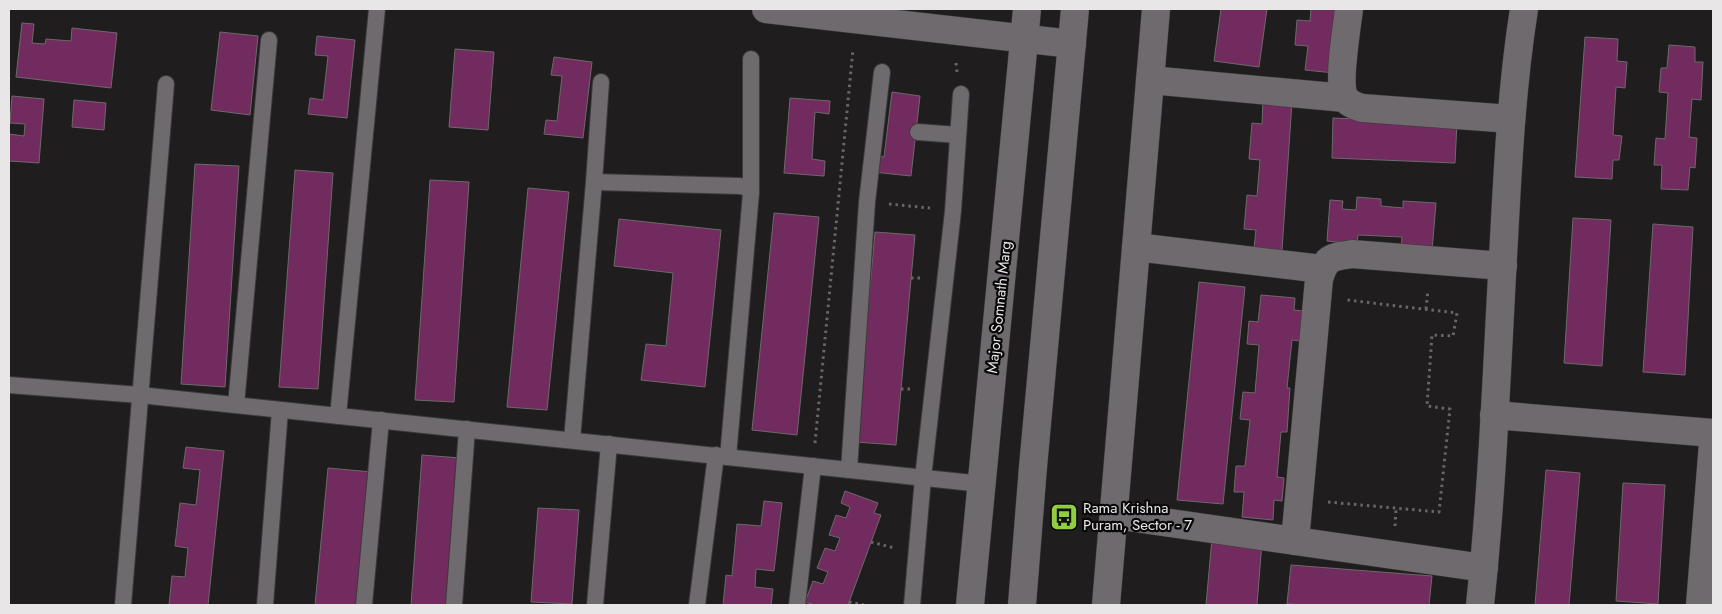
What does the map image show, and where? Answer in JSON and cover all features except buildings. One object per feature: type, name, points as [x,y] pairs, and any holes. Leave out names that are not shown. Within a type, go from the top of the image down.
[{"type":"street","points":[[772,9],[1072,44]]},
{"type":"street","name":"Major Somnath Marg","points":[[970,605],[1027,9]]},
{"type":"street","points":[[1022,605],[1075,9]]},
{"type":"street","points":[[1106,605],[1156,9]]},
{"type":"street","points":[[1345,98],[1342,84],[1349,9]]},
{"type":"street","points":[[1480,605],[1494,415],[1511,119],[1524,9]]},
{"type":"street","points":[[1150,80],[1345,98],[1352,104],[1362,108],[1511,119]]},
{"type":"street","points":[[1136,248],[1322,269]]},
{"type":"street","points":[[1294,541],[1319,278],[1323,265],[1332,256],[1352,254],[1503,266]]},
{"type":"street","points":[[1494,415],[1713,433]]},
{"type":"street","points":[[1700,605],[1713,443]]},
{"type":"street","points":[[1114,515],[1484,568]]},
{"type":"lane","points":[[338,416],[377,9]]},
{"type":"lane","points":[[236,405],[269,40]]},
{"type":"lane","points":[[697,605],[722,456],[751,193],[751,58]]},
{"type":"lane","points":[[850,470],[867,202],[882,72]]},
{"type":"lane","points":[[572,440],[601,82]]},
{"type":"lane","points":[[123,605],[166,84]]},
{"type":"lane","points":[[912,605],[923,478],[953,211],[961,94]]},
{"type":"lane","points":[[918,132],[958,135]]},
{"type":"lane","points":[[594,182],[740,186],[748,188],[751,193]]},
{"type":"lane","points":[[9,385],[140,394],[982,484]]},
{"type":"lane","points":[[265,605],[280,410]]},
{"type":"lane","points":[[364,605],[381,420]]},
{"type":"lane","points":[[454,605],[467,429]]},
{"type":"lane","points":[[595,605],[609,444]]},
{"type":"lane","points":[[797,605],[813,466]]},
{"type":"path","points":[[813,466],[856,19]]},
{"type":"path","points":[[867,202],[953,211]]},
{"type":"path","points":[[1329,493],[1328,503],[1439,512],[1450,409],[1427,406],[1432,335],[1453,336],[1456,313],[1341,300]]},
{"type":"path","points":[[849,602],[864,605]]},
{"type":"place","name":"Rama Krishna Puram, Sector - 7","points":[[1064,517]]}]
